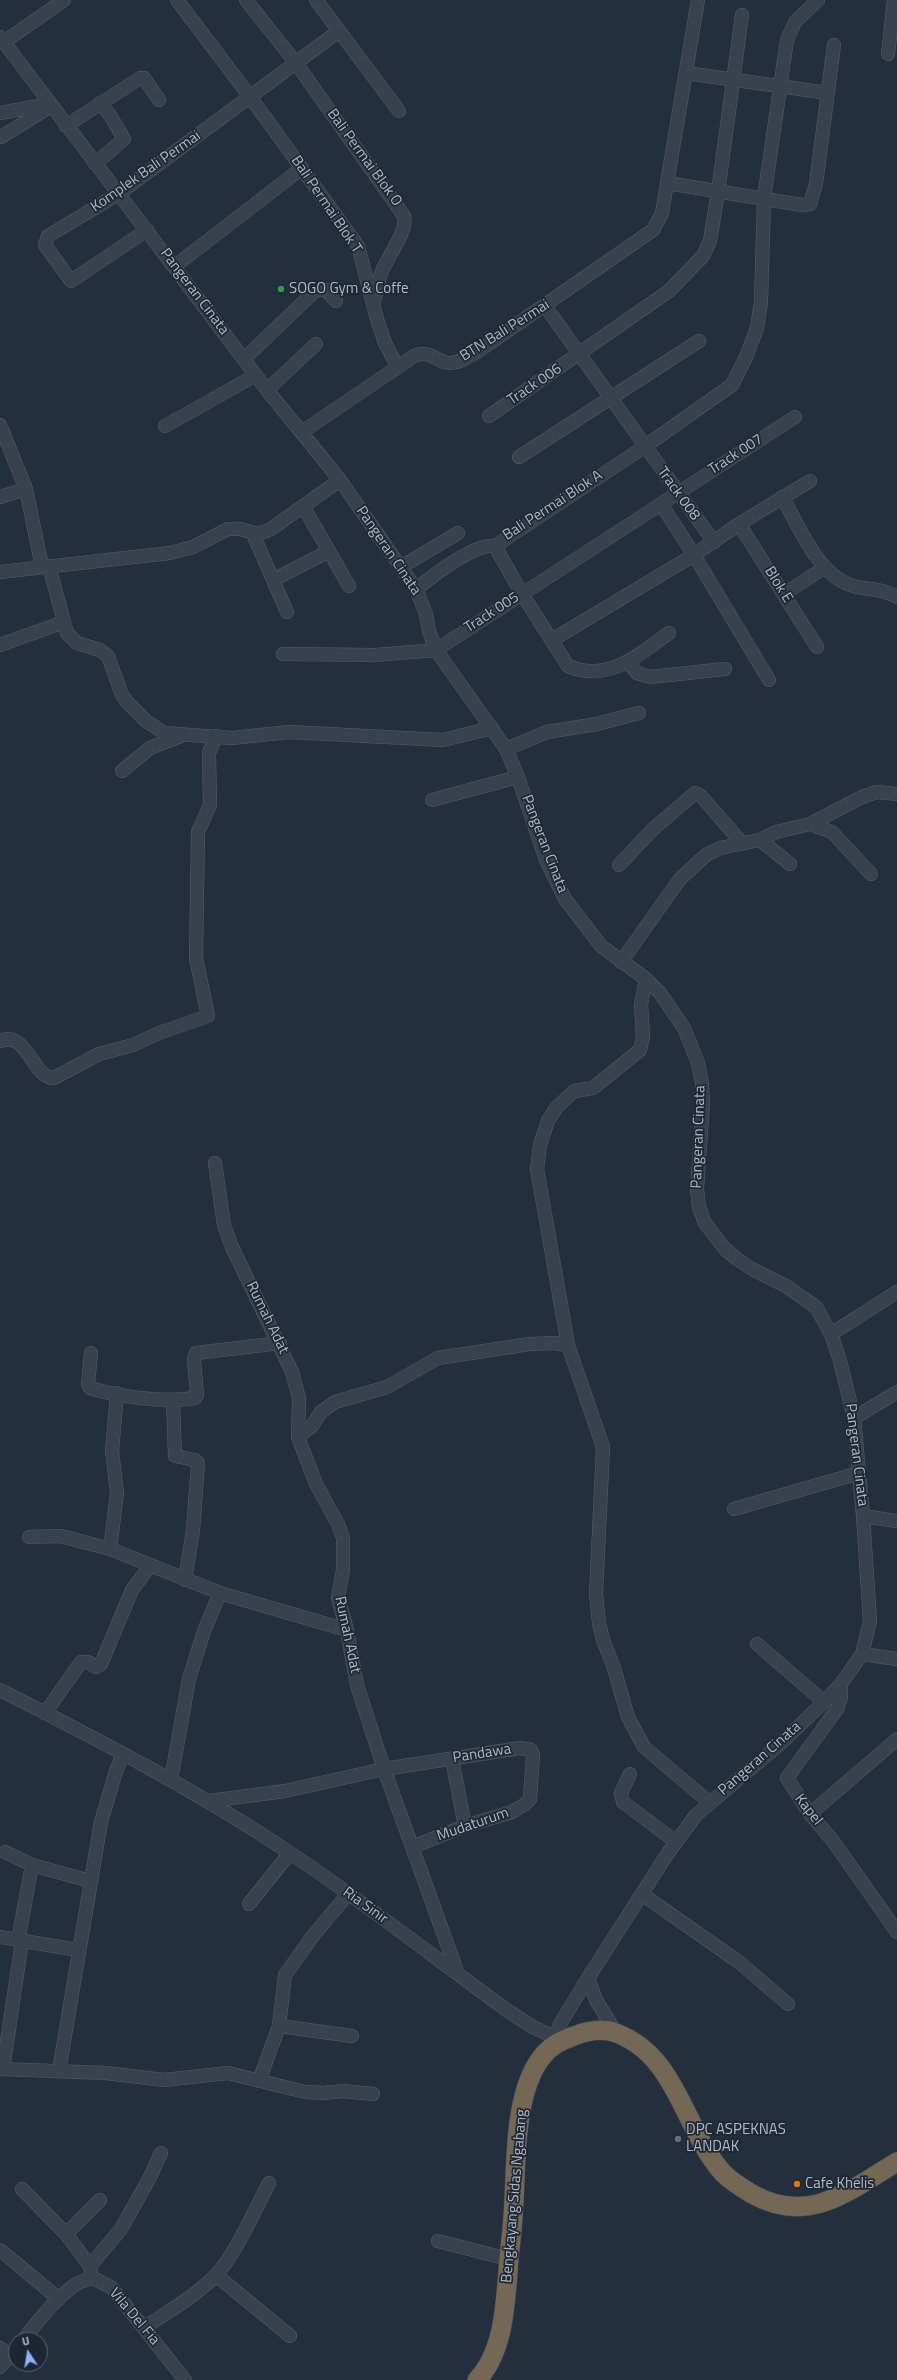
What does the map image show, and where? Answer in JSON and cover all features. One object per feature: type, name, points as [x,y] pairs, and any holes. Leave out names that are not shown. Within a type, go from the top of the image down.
[{"type":"highway","name":"Bengkayang Sidas Ngabang","points":[[477,2380],[492,2360],[505,2305],[516,2158],[523,2107],[534,2069],[554,2041],[598,2030],[616,2033],[631,2040],[661,2068],[723,2172],[735,2183],[767,2202],[787,2207],[812,2205],[848,2192],[897,2162]]},
{"type":"street","points":[[2,39],[64,0]]},
{"type":"street","name":"Bali Permai Blok T","points":[[177,0],[251,98],[358,246],[385,343],[397,366]]},
{"type":"street","name":"Bali Permai Blok O","points":[[246,0],[296,64],[404,216],[406,223],[381,274],[374,304]]},
{"type":"street","points":[[316,0],[399,111]]},
{"type":"street","name":"BTN Bali Permai","points":[[302,432],[397,366],[414,356],[426,353],[448,363],[462,360],[545,306],[624,252],[653,230],[659,222],[667,184],[698,0]]},
{"type":"street","points":[[764,198],[780,86],[790,31],[795,22],[818,0]]},
{"type":"street","points":[[888,54],[894,0]]},
{"type":"street","name":"Track 006","points":[[489,416],[581,354],[669,291],[703,256],[710,241],[718,192],[742,15]]},
{"type":"street","name":"Komplek Bali Permai","points":[[147,230],[77,279],[71,281],[68,280],[45,245],[45,239],[118,194],[251,98],[339,31]]},
{"type":"street","name":"Pangeran Cinata","points":[[2,39],[50,105],[175,266],[267,390],[340,480],[416,588],[426,614],[429,631],[436,650],[506,749],[518,777],[549,866],[565,899],[601,946],[646,979],[669,1004],[684,1028],[698,1063],[702,1083],[703,1104],[697,1189],[699,1207],[705,1223],[725,1249],[737,1259],[786,1286],[816,1307],[825,1319],[831,1334],[854,1418],[860,1473],[870,1621],[862,1654],[841,1684],[824,1702],[756,1765],[709,1802],[696,1815],[676,1842],[588,1978],[554,2041]]},
{"type":"street","points":[[667,184],[764,198],[806,206],[813,200],[834,45]]},
{"type":"street","points":[[686,73],[828,93]]},
{"type":"street","points":[[66,126],[140,78],[144,78],[159,100]]},
{"type":"street","points":[[95,164],[124,139],[110,115],[100,103]]},
{"type":"street","points":[[0,113],[50,105]]},
{"type":"street","points":[[1,137],[50,105]]},
{"type":"street","points":[[175,266],[302,168]]},
{"type":"street","name":"Bali Permai Blok A","points":[[669,633],[628,662],[609,670],[576,670],[568,666],[522,594],[495,546],[644,447],[732,385],[746,357],[759,315],[764,198]]},
{"type":"street","points":[[244,358],[316,290],[326,290],[336,301]]},
{"type":"street","name":"Track 008","points":[[545,306],[581,354],[610,399],[677,494],[714,542]]},
{"type":"street","points":[[519,457],[699,341]]},
{"type":"street","points":[[267,390],[316,344]]},
{"type":"street","points":[[165,426],[256,375]]},
{"type":"street","name":"Track 007","points":[[677,494],[795,417]]},
{"type":"street","points":[[1,430],[26,489],[46,566],[70,638],[104,652],[108,656],[122,695],[146,721],[164,733],[183,736],[216,736],[232,738],[289,732],[443,740],[492,728]]},
{"type":"street","points":[[0,572],[170,554],[193,547],[228,529],[240,529],[253,534],[271,529],[340,480]]},
{"type":"street","points":[[552,640],[694,555],[739,524],[810,481]]},
{"type":"street","points":[[0,498],[26,489]]},
{"type":"street","name":"Track 005","points":[[283,654],[376,655],[436,650],[677,494]]},
{"type":"street","points":[[782,497],[824,568],[850,585],[880,589],[897,598]]},
{"type":"street","points":[[661,504],[694,555],[769,680]]},
{"type":"street","points":[[304,506],[349,586]]},
{"type":"street","name":"Blok E","points":[[739,524],[817,647]]},
{"type":"street","points":[[401,567],[458,532]]},
{"type":"street","points":[[253,534],[287,612]]},
{"type":"street","points":[[416,588],[442,570],[479,548],[489,545],[495,546]]},
{"type":"street","points":[[273,580],[329,551]]},
{"type":"street","points":[[784,594],[824,568]]},
{"type":"street","points":[[0,646],[64,622]]},
{"type":"street","points":[[628,662],[637,672],[650,677],[725,669]]},
{"type":"street","points":[[506,749],[555,730],[597,724],[639,713]]},
{"type":"street","points":[[122,771],[150,748],[183,736]]},
{"type":"street","points":[[0,1041],[8,1039],[17,1042],[44,1075],[54,1078],[99,1054],[133,1045],[159,1033],[204,1018],[209,1013],[203,994],[196,947],[198,832],[210,805],[209,753],[216,736]]},
{"type":"street","points":[[432,800],[518,777]]},
{"type":"street","points":[[619,865],[652,830],[695,793],[701,796],[742,843]]},
{"type":"street","points":[[621,962],[680,878],[693,865],[720,848],[760,840],[776,832],[810,824],[862,797],[891,793]]},
{"type":"street","points":[[810,824],[832,832],[871,874]]},
{"type":"street","points":[[760,840],[790,864]]},
{"type":"street","points":[[646,979],[640,1004],[643,1037],[640,1050],[592,1088],[569,1094],[551,1113],[540,1145],[537,1168],[568,1345],[603,1447],[596,1594],[599,1623],[603,1640],[614,1668],[628,1717],[644,1747],[709,1802]]},
{"type":"street","name":"Rumah Adat","points":[[215,1163],[224,1225],[231,1245],[280,1343],[297,1389],[298,1437],[316,1484],[338,1524],[343,1538],[343,1570],[338,1598],[347,1630],[358,1685],[384,1769],[458,1974]]},
{"type":"street","points":[[831,1334],[897,1292]]},
{"type":"street","points":[[90,1353],[89,1386],[94,1390],[172,1400],[195,1398],[197,1395],[194,1360],[196,1353],[280,1343]]},
{"type":"street","points":[[298,1437],[308,1430],[321,1412],[335,1402],[387,1387],[438,1358],[530,1344],[560,1343],[568,1345]]},
{"type":"street","points":[[854,1418],[897,1392]]},
{"type":"street","points":[[110,1549],[117,1492],[112,1451],[117,1393]]},
{"type":"street","points":[[172,1400],[175,1456],[195,1460],[198,1463],[193,1530],[185,1580]]},
{"type":"street","points":[[734,1509],[860,1473]]},
{"type":"street","points":[[863,1516],[897,1521]]},
{"type":"street","points":[[30,1537],[61,1536],[110,1549],[220,1593],[347,1630]]},
{"type":"street","points":[[45,1713],[81,1662],[88,1662],[96,1667],[101,1664],[132,1590],[150,1566]]},
{"type":"street","points":[[171,1780],[189,1679],[204,1631],[220,1593]]},
{"type":"street","points":[[757,1644],[824,1702]]},
{"type":"street","points":[[862,1654],[897,1659]]},
{"type":"street","name":"Kapel","points":[[841,1684],[841,1697],[837,1709],[787,1778],[810,1814],[833,1841],[897,1932]]},
{"type":"street","name":"Ria Sinir","points":[[0,1690],[124,1754],[209,1801],[290,1853],[554,2041]]},
{"type":"street","points":[[810,1814],[897,1739]]},
{"type":"street","name":"Pandawa","points":[[209,1801],[285,1791],[384,1769],[520,1748],[530,1749],[533,1755],[530,1798]]},
{"type":"street","points":[[59,2071],[78,1950],[101,1822],[116,1771],[124,1754]]},
{"type":"street","points":[[452,1759],[465,1826]]},
{"type":"street","points":[[630,1774],[621,1793],[623,1802],[676,1842]]},
{"type":"street","name":"Mudaturum","points":[[412,1847],[465,1826],[512,1812],[524,1805],[530,1798]]},
{"type":"street","points":[[5,1852],[32,1865],[90,1881]]},
{"type":"street","points":[[249,1904],[290,1853]]},
{"type":"street","points":[[32,1865],[2,2069],[106,2073],[164,2080],[228,2073],[311,2093],[337,2091],[373,2094]]},
{"type":"street","points":[[259,2081],[278,2026],[283,1983],[289,1967],[348,1894]]},
{"type":"street","points":[[642,1894],[740,1963],[788,2004]]},
{"type":"street","points":[[0,1937],[78,1950]]},
{"type":"street","points":[[588,1978],[596,2000],[616,2033]]},
{"type":"street","points":[[278,2026],[352,2036]]},
{"type":"street","points":[[22,2189],[66,2234],[91,2272],[121,2229],[149,2180],[161,2153]]},
{"type":"street","points":[[145,2327],[193,2296],[216,2275],[269,2183]]},
{"type":"street","points":[[66,2234],[100,2200]]},
{"type":"street","points":[[438,2241],[508,2259]]},
{"type":"street","points":[[0,2250],[59,2299]]},
{"type":"street","name":"Vila Del Fia","points":[[30,2332],[59,2299],[91,2272],[112,2288],[145,2327],[185,2380]]},
{"type":"street","points":[[216,2275],[290,2336]]},
{"type":"street","points":[[0,2367],[8,2351]]},
{"type":"place","name":"SOGO Gym & Coffe","points":[[281,289]]},
{"type":"place","name":"DPC ASPEKNAS LANDAK","points":[[678,2139]]},
{"type":"place","name":"Cafe Khelis","points":[[797,2184]]}]
